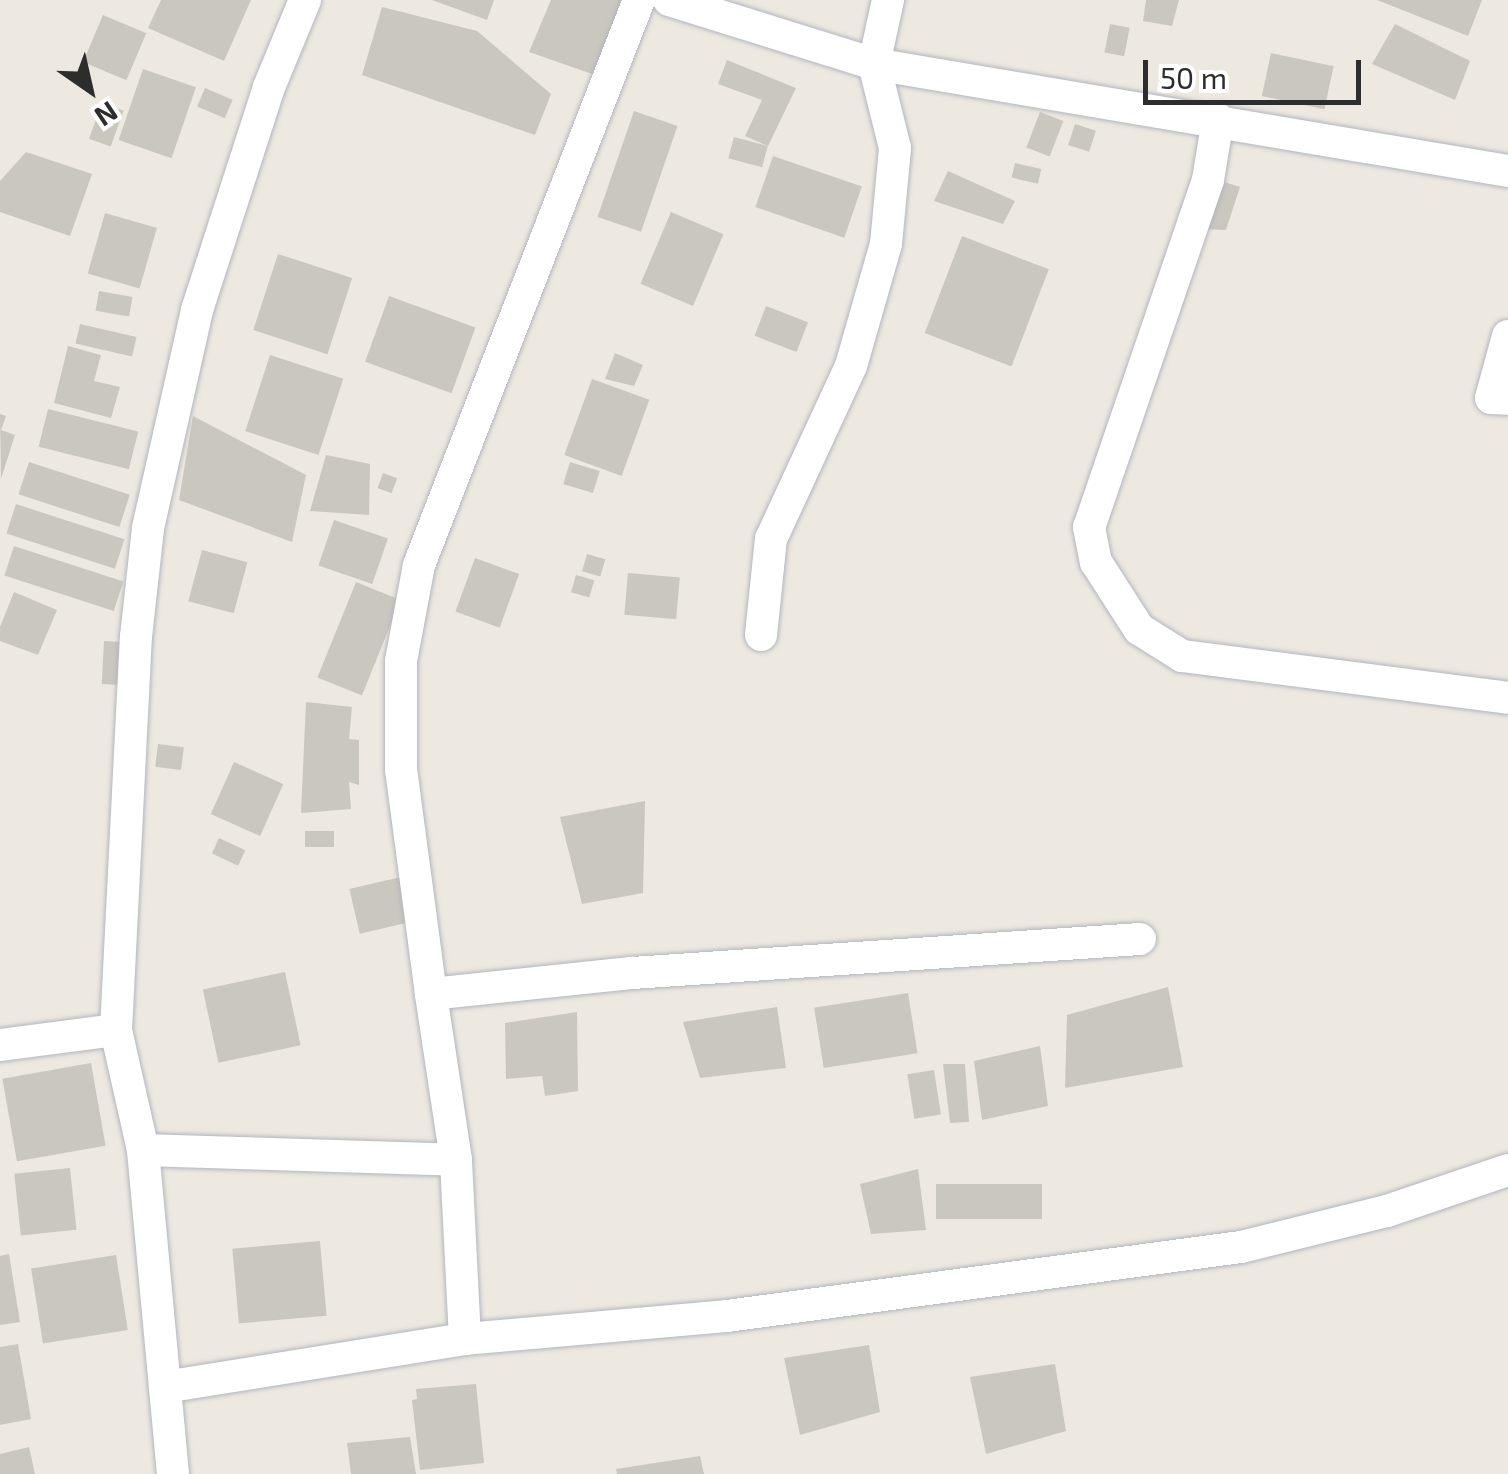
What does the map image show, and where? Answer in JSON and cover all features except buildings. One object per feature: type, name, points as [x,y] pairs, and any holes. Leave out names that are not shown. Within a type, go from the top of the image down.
[{"type":"street","points":[[172,1474],[143,1150],[116,1030],[136,637],[148,528],[197,310],[269,87],[305,0]]},
{"type":"street","points":[[465,1339],[456,1160],[401,770],[401,661],[418,565],[640,0]]},
{"type":"street","points":[[669,0],[874,64],[1508,171]]},
{"type":"street","points":[[761,634],[771,539],[851,366],[886,244],[895,148],[874,64],[888,0]]},
{"type":"street","points":[[1218,120],[1208,180],[1090,526],[1096,562],[1139,629],[1182,656],[1508,698]]},
{"type":"street","points":[[1508,336],[1491,398],[1508,399]]},
{"type":"street","points":[[431,994],[632,974],[1140,939]]},
{"type":"street","points":[[0,1045],[116,1030]]},
{"type":"street","points":[[143,1150],[456,1160]]},
{"type":"street","points":[[166,1387],[465,1339],[728,1316],[1241,1248],[1387,1211],[1508,1170]]}]
